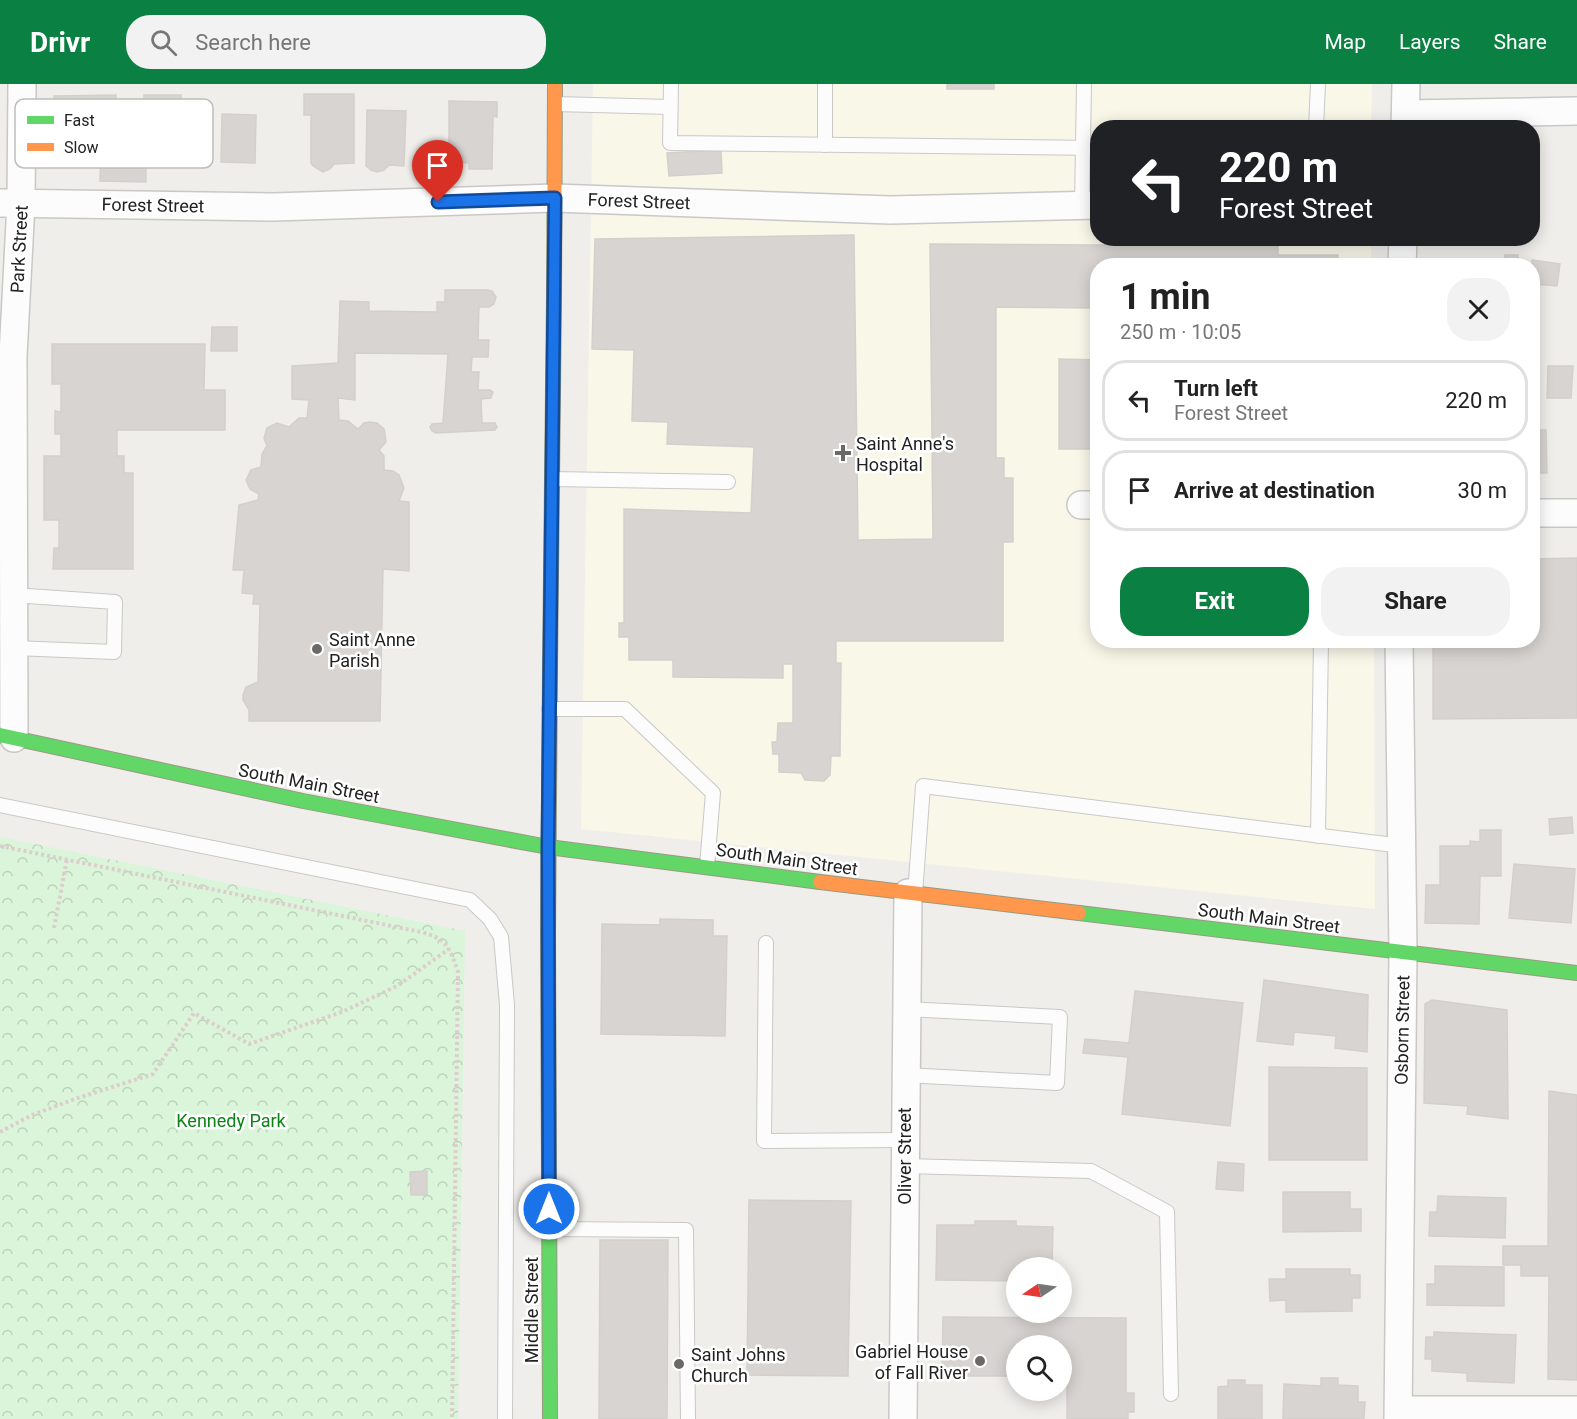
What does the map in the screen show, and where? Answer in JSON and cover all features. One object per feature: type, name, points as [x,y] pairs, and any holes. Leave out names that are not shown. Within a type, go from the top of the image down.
[{"type":"main road","name":"Middle Street","points":[[550,1419],[548,847],[555,84]]},
{"type":"main road","name":"South Main Street","points":[[7,737],[303,801],[548,847],[1577,973]]},
{"type":"street","name":"Park Street","points":[[21,99],[22,84]]},
{"type":"street","points":[[1406,84],[1406,120]]},
{"type":"street","points":[[1423,120],[1577,111]]},
{"type":"street","name":"Park Street","points":[[7,737],[14,648],[11,203],[15,160]]},
{"type":"street","name":"Forest Street","points":[[11,203],[273,207],[555,198],[890,210],[1090,205]]},
{"type":"street","points":[[1540,513],[1577,513]]},
{"type":"street","name":"Osborn Street","points":[[1398,1415],[1403,952],[1399,648]]},
{"type":"street","name":"Oliver Street","points":[[903,1419],[906,1009],[912,893]]},
{"type":"street","points":[[1398,1415],[1577,1410]]},
{"type":"lane","points":[[671,84],[670,143],[1090,148]]},
{"type":"lane","points":[[825,84],[825,146]]},
{"type":"lane","points":[[1084,84],[1083,148],[1090,205]]},
{"type":"lane","points":[[1316,120],[1318,84]]},
{"type":"lane","points":[[555,104],[670,107]]},
{"type":"lane","points":[[552,479],[728,482]]},
{"type":"lane","points":[[14,594],[115,602],[114,652],[14,648]]},
{"type":"lane","points":[[1318,836],[1322,648]]},
{"type":"lane","points":[[549,709],[626,709],[712,792],[707,866]]},
{"type":"lane","points":[[912,893],[923,786],[1402,846]]},
{"type":"lane","points":[[0,805],[470,900],[490,919],[501,938],[507,1005],[505,1419]]},
{"type":"lane","points":[[766,943],[764,1141],[1091,1171],[1167,1212],[1170,1394]]},
{"type":"lane","points":[[905,1076],[1057,1083],[1060,1017],[906,1009]]},
{"type":"lane","points":[[549,1229],[686,1230],[688,1419]]},
{"type":"path","points":[[0,846],[421,932],[438,937],[449,949],[458,972],[452,1419]]},
{"type":"path","points":[[54,928],[67,860]]},
{"type":"path","points":[[0,1132],[75,1099],[153,1074],[194,1013],[249,1044],[342,1012],[397,986],[449,949]]},
{"type":"shaded area","name":"Saint Anne's Hospital","points":[[593,84],[1372,84],[1371,120],[1090,120],[1090,246],[1371,246],[1371,258],[1090,258],[1090,648],[1374,648],[1375,909],[581,829]]},
{"type":"green space","name":"Kennedy Park","points":[[0,837],[465,931],[458,1419],[0,1419]]},
{"type":"building","points":[[947,84],[994,84],[994,89],[947,89]]},
{"type":"building","points":[[304,94],[354,94],[354,163],[334,164],[323,172],[313,166],[311,163],[311,115],[304,115]]},
{"type":"building","points":[[116,95],[116,99],[54,99],[54,96]]},
{"type":"building","points":[[144,95],[181,95],[181,99],[144,99]]},
{"type":"building","points":[[449,101],[497,102],[497,117],[493,116],[492,169],[469,169],[469,163],[449,162]]},
{"type":"building","points":[[367,110],[406,111],[404,166],[389,165],[377,172],[366,166]]},
{"type":"building","points":[[222,114],[256,115],[255,163],[221,162]]},
{"type":"building","points":[[721,150],[722,173],[669,176],[667,153]]},
{"type":"building","points":[[100,168],[146,168],[146,182],[100,181]]},
{"type":"building","points":[[854,235],[858,540],[933,539],[930,244],[1278,246],[1278,255],[1338,255],[1338,258],[1090,258],[1090,308],[996,307],[996,458],[1004,458],[1004,478],[1013,478],[1013,542],[1003,542],[1003,641],[836,641],[836,663],[841,663],[840,756],[831,756],[830,775],[824,781],[805,780],[801,773],[779,772],[779,754],[773,754],[772,742],[777,742],[778,723],[793,723],[793,664],[783,664],[783,678],[673,677],[673,660],[629,660],[629,637],[619,637],[619,623],[624,623],[624,509],[751,513],[754,447],[667,444],[668,422],[632,421],[634,350],[592,349],[595,239]]},
{"type":"building","points":[[1505,255],[1518,255],[1518,258],[1505,258]]},
{"type":"building","points":[[1540,261],[1560,264],[1557,286],[1540,285]]},
{"type":"building","points":[[445,290],[487,290],[492,291],[496,297],[494,304],[489,307],[479,307],[478,340],[489,340],[488,357],[472,357],[471,372],[479,372],[478,390],[493,392],[491,398],[481,399],[482,423],[495,423],[497,427],[495,430],[436,433],[432,431],[430,427],[432,424],[443,423],[448,354],[355,353],[355,400],[338,398],[339,420],[348,421],[358,429],[364,423],[370,422],[377,423],[384,429],[386,442],[379,450],[384,456],[384,470],[393,471],[399,475],[404,488],[399,501],[409,502],[409,571],[383,569],[380,721],[249,721],[249,710],[243,700],[243,695],[246,687],[258,682],[260,604],[253,604],[254,594],[242,593],[244,570],[233,570],[239,505],[258,500],[259,494],[250,489],[246,480],[251,470],[261,467],[262,454],[267,446],[264,438],[267,428],[277,423],[289,427],[299,418],[307,418],[309,400],[292,399],[292,366],[338,363],[340,301],[369,302],[369,311],[437,312],[437,302],[445,302]]},
{"type":"building","points":[[212,327],[237,327],[237,351],[211,351]]},
{"type":"building","points":[[52,344],[205,344],[204,390],[225,390],[225,430],[117,430],[117,456],[124,456],[124,473],[133,473],[133,569],[53,569],[54,548],[59,548],[59,520],[44,520],[44,456],[61,456],[61,434],[55,434],[55,411],[61,412],[61,384],[52,384]]},
{"type":"building","points":[[1059,359],[1090,360],[1090,449],[1059,449]]},
{"type":"building","points":[[1548,366],[1573,366],[1571,398],[1547,398]]},
{"type":"building","points":[[1540,430],[1546,430],[1547,473],[1540,473]]},
{"type":"building","points":[[1577,558],[1577,718],[1433,719],[1433,648],[1540,648],[1540,559]]},
{"type":"building","points":[[1572,817],[1573,833],[1550,835],[1549,819]]},
{"type":"building","points":[[1480,830],[1501,830],[1501,876],[1480,876],[1479,924],[1425,923],[1426,885],[1440,885],[1440,846],[1470,846],[1470,841],[1480,842]]},
{"type":"building","points":[[1514,864],[1575,869],[1571,923],[1509,918]]},
{"type":"building","points":[[660,919],[713,920],[713,936],[727,936],[725,1036],[601,1034],[602,924],[660,925]]},
{"type":"building","points":[[1264,980],[1368,995],[1367,1052],[1335,1048],[1336,1036],[1294,1032],[1293,1045],[1257,1041]]},
{"type":"building","points":[[1135,991],[1243,1003],[1230,1126],[1122,1114],[1128,1057],[1083,1053],[1085,1039],[1129,1043]]},
{"type":"building","points":[[1432,1000],[1507,1010],[1508,1119],[1467,1114],[1468,1106],[1424,1103],[1425,1004]]},
{"type":"building","points":[[1269,1067],[1367,1068],[1367,1160],[1269,1160]]},
{"type":"building","points":[[1549,1091],[1577,1095],[1577,1380],[1548,1379],[1549,1276],[1521,1276],[1521,1265],[1503,1265],[1503,1246],[1548,1246]]},
{"type":"building","points":[[1218,1162],[1244,1164],[1243,1191],[1216,1189]]},
{"type":"building","points":[[427,1171],[427,1195],[411,1195],[410,1172]]},
{"type":"building","points":[[1283,1192],[1350,1192],[1350,1209],[1361,1209],[1361,1231],[1283,1232]]},
{"type":"building","points":[[1438,1196],[1506,1198],[1505,1238],[1429,1236],[1430,1212],[1437,1212]]},
{"type":"building","points":[[749,1200],[851,1201],[848,1376],[747,1375]]},
{"type":"building","points":[[975,1221],[1016,1221],[1016,1226],[1053,1227],[1052,1257],[1006,1257],[1006,1281],[936,1280],[937,1225],[975,1225]]},
{"type":"building","points":[[600,1240],[668,1240],[667,1419],[599,1419]]},
{"type":"building","points":[[1435,1266],[1504,1267],[1504,1306],[1427,1305],[1427,1284],[1435,1284]]},
{"type":"building","points":[[1286,1269],[1350,1269],[1350,1275],[1360,1275],[1360,1298],[1352,1298],[1352,1311],[1286,1312],[1286,1300],[1270,1301],[1269,1279],[1286,1279]]},
{"type":"building","name":"Gabriel House of Fall River","points":[[943,1317],[1006,1317],[1006,1323],[1072,1323],[1072,1318],[1126,1318],[1126,1393],[1134,1393],[1134,1412],[1128,1412],[1128,1419],[1067,1419],[1067,1401],[1072,1401],[1072,1335],[1006,1335],[1006,1376],[942,1376]]},
{"type":"building","points":[[1434,1332],[1516,1335],[1514,1383],[1467,1381],[1467,1373],[1432,1371],[1432,1359],[1425,1359],[1426,1337],[1434,1337]]},
{"type":"building","points":[[1321,1378],[1338,1378],[1338,1385],[1358,1386],[1358,1402],[1365,1402],[1364,1419],[1283,1419],[1284,1384],[1321,1386]]},
{"type":"building","points":[[1228,1380],[1245,1380],[1245,1385],[1262,1385],[1262,1419],[1218,1419],[1218,1387],[1228,1386]]},
{"type":"traffic: fast","points":[[550,668],[554,295]]},
{"type":"traffic: fast","points":[[0,735],[303,801],[548,847],[820,882]]},
{"type":"traffic: fast","points":[[1079,913],[1577,973]]},
{"type":"traffic: fast","points":[[548,936],[550,1419]]},
{"type":"traffic: slow","points":[[554,295],[555,84]]},
{"type":"traffic: slow","points":[[548,936],[550,668]]},
{"type":"traffic: slow","points":[[820,882],[1079,913]]},
{"type":"place","name":"Saint Anne's Hospital","points":[[843,453]]},
{"type":"place","name":"Saint Anne Parish","points":[[317,649]]},
{"type":"place","name":"Gabriel House of Fall River","points":[[980,1361]]},
{"type":"place","name":"Saint Johns Church","points":[[679,1364]]},
{"type":"route","points":[[438,202],[555,198],[548,847],[549,1209]]}]
